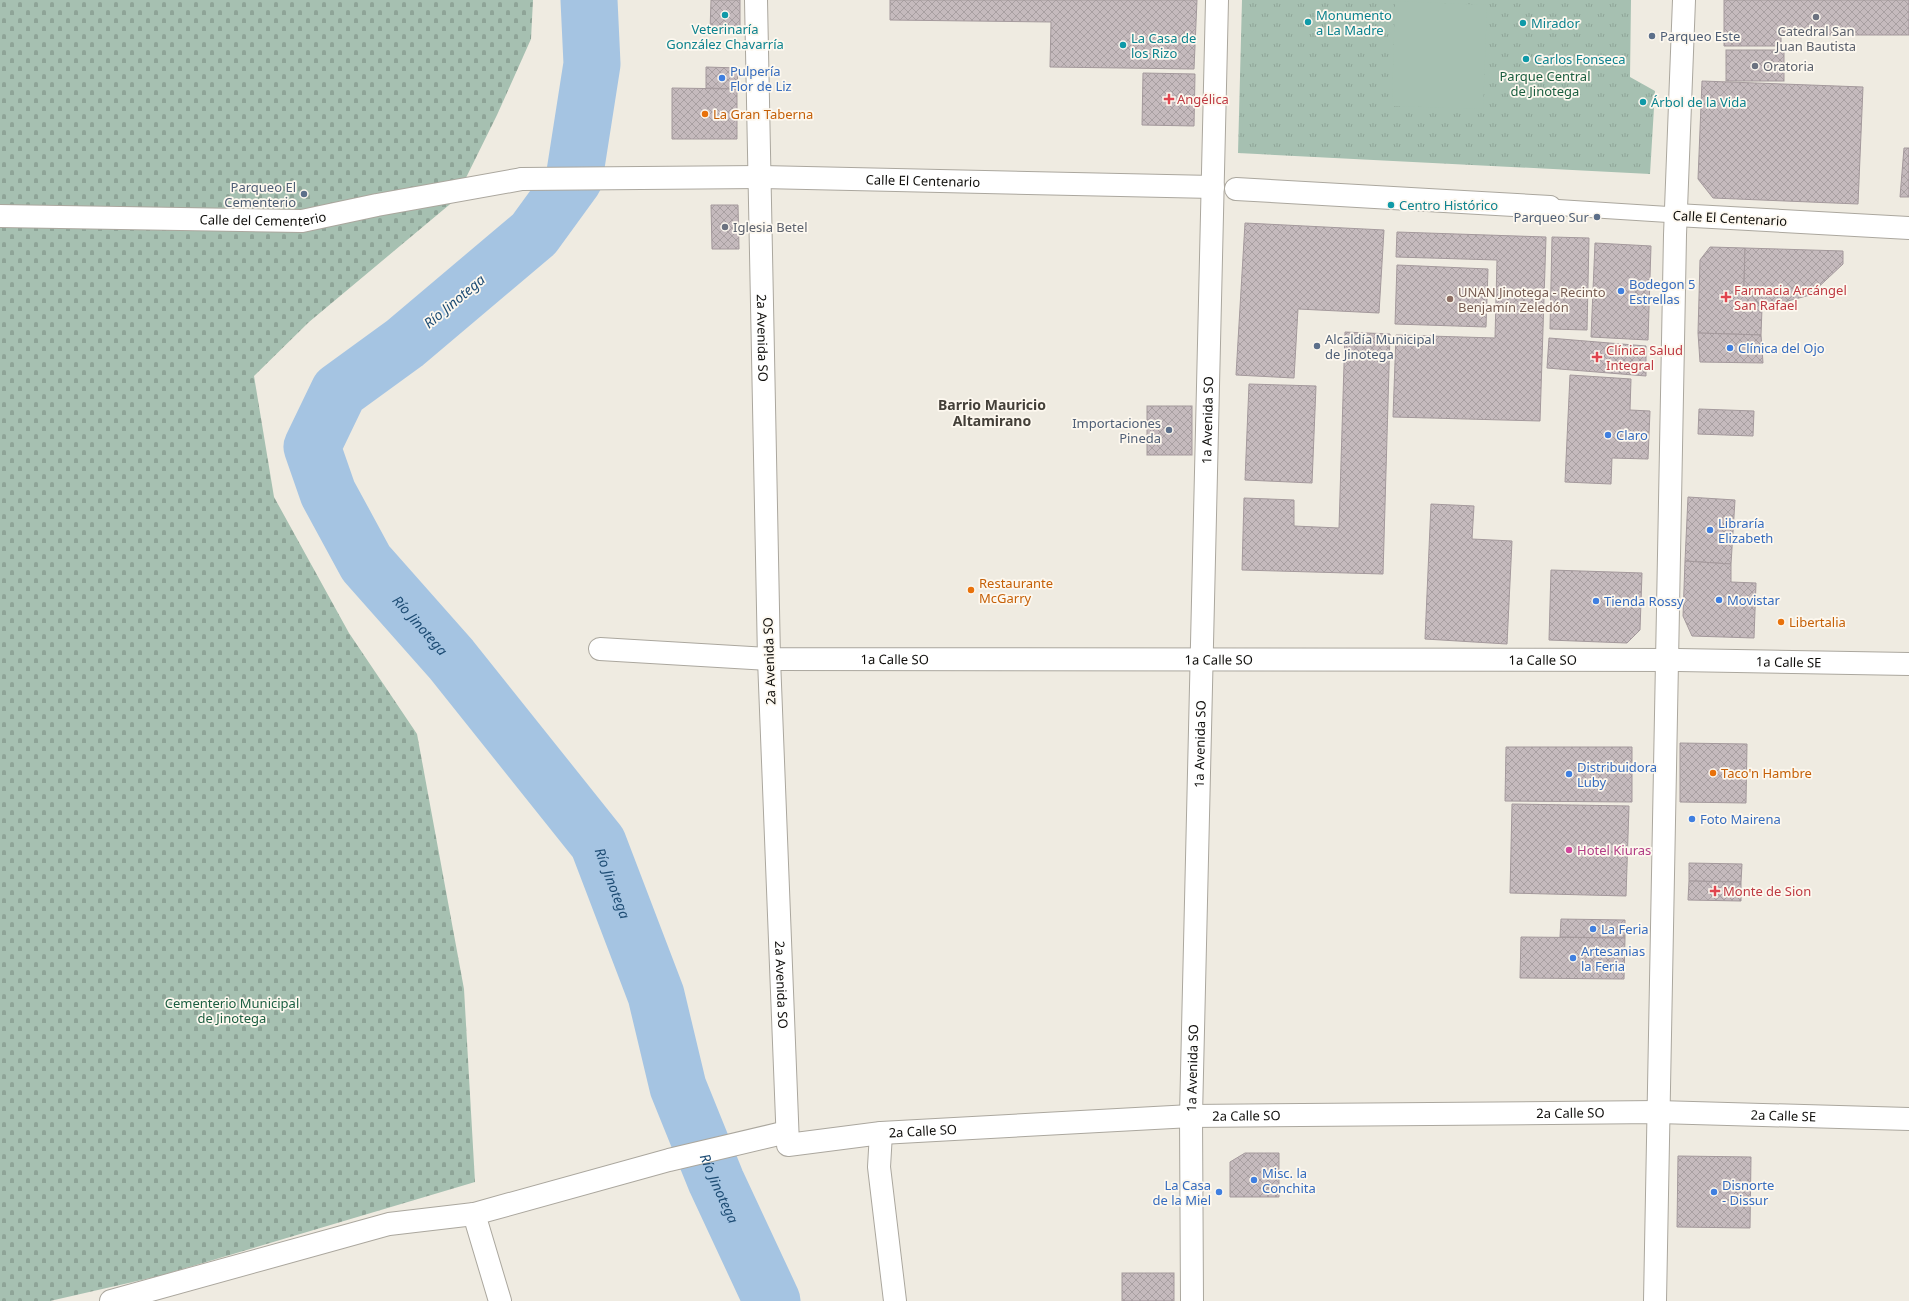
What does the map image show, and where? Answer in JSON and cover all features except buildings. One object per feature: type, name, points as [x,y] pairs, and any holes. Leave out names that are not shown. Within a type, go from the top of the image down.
[{"type":"street","name":"2a Avenida SO","points":[[756,0],[768,659],[788,1138]]},
{"type":"street","name":"1a Avenida SO","points":[[1192,1301],[1191,1116],[1217,0]]},
{"type":"street","points":[[1655,1301],[1676,215],[1684,0]]},
{"type":"street","name":"Calle El Centenario","points":[[633,179],[760,177],[1213,187]]},
{"type":"street","name":"Calle del Cementerio","points":[[0,216],[302,221],[522,179],[633,179]]},
{"type":"street","points":[[1236,189],[1550,208]]},
{"type":"street","name":"Calle El Centenario","points":[[1676,215],[1909,228]]},
{"type":"street","name":"1a Calle SO","points":[[600,649],[768,659],[1668,660]]},
{"type":"street","name":"1a Calle SE","points":[[1668,660],[1909,664]]},
{"type":"street","name":"2a Calle SO","points":[[113,1301],[389,1224],[474,1214],[669,1160],[756,1138],[788,1138],[1191,1116],[1658,1112]]},
{"type":"street","name":"2a Calle SE","points":[[1658,1112],[1909,1119]]},
{"type":"street","points":[[880,1133],[880,1167],[895,1301]]},
{"type":"street","points":[[474,1214],[500,1301]]},
{"type":"lane","points":[[1213,187],[1236,189]]},
{"type":"lane","name":"Calle El Centenario","points":[[1550,208],[1676,215]]},
{"type":"green space","name":"Cementerio Municipal de Jinotega","points":[[0,0],[533,0],[531,39],[497,115],[455,200],[309,322],[254,376],[274,497],[349,633],[417,734],[464,989],[475,1182],[159,1276],[50,1301],[0,1301]]},
{"type":"green space","name":"Parque Central de Jinotega","points":[[1242,0],[1631,0],[1630,77],[1655,91],[1650,174],[1238,153]]},
{"type":"green space","points":[[1395,1],[1487,5],[1483,109],[1392,106]]},
{"type":"waterway","name":"Río Jinotega","points":[[589,0],[592,64],[574,179],[534,234],[405,343],[339,391],[312,447],[328,493],[366,563],[451,659],[598,843],[656,995],[678,1087],[716,1181],[772,1301]]},
{"type":"place","name":"Veterinaría González Chavarría","points":[[725,15]]},
{"type":"place","name":"Catedral San Juan Bautista","points":[[1816,17]]},
{"type":"place","name":"Monumento a La Madre","points":[[1308,22]]},
{"type":"place","name":"Mirador","points":[[1523,23]]},
{"type":"place","name":"Parqueo Este","points":[[1652,36]]},
{"type":"place","name":"La Casa de los Rizo","points":[[1123,45]]},
{"type":"place","name":"Carlos Fonseca","points":[[1526,59]]},
{"type":"place","name":"Oratoria","points":[[1755,66]]},
{"type":"place","name":"Pulpería Flor de Liz","points":[[722,78]]},
{"type":"place","name":"Angélica","points":[[1169,99]]},
{"type":"place","name":"Árbol de la Vida","points":[[1643,102]]},
{"type":"place","name":"La Gran Taberna","points":[[705,114]]},
{"type":"place","name":"Parqueo El Cementerio","points":[[304,194]]},
{"type":"place","name":"Centro Histórico","points":[[1391,205]]},
{"type":"place","name":"Parqueo Sur","points":[[1597,217]]},
{"type":"place","name":"Iglesia Betel","points":[[725,227]]},
{"type":"place","name":"Bodegon 5 Estrellas","points":[[1621,291]]},
{"type":"place","name":"Farmacia Arcángel San Rafael","points":[[1726,297]]},
{"type":"place","name":"UNAN Jinotega - Recinto Benjamín Zeledón","points":[[1450,299]]},
{"type":"place","name":"Alcaldía Municipal de Jinotega","points":[[1317,346]]},
{"type":"place","name":"Clínica del Ojo","points":[[1730,348]]},
{"type":"place","name":"Clínica Salud Integral","points":[[1597,357]]},
{"type":"place","name":"Importaciones Pineda","points":[[1169,430]]},
{"type":"place","name":"Claro","points":[[1608,435]]},
{"type":"place","name":"Libraría Elizabeth","points":[[1710,530]]},
{"type":"place","name":"Restaurante McGarry","points":[[971,590]]},
{"type":"place","name":"Movistar","points":[[1719,600]]},
{"type":"place","name":"Tienda Rossy","points":[[1596,601]]},
{"type":"place","name":"Libertalia","points":[[1781,622]]},
{"type":"place","name":"Taco'n Hambre","points":[[1713,773]]},
{"type":"place","name":"Distribuidora Luby","points":[[1569,774]]},
{"type":"place","name":"Foto Mairena","points":[[1692,819]]},
{"type":"place","name":"Hotel Kiuras","points":[[1569,850]]},
{"type":"place","name":"Monte de Sion","points":[[1715,891]]},
{"type":"place","name":"La Feria","points":[[1593,929]]},
{"type":"place","name":"Artesanias la Feria","points":[[1573,958]]},
{"type":"place","name":"Misc. la Conchita","points":[[1254,1180]]},
{"type":"place","name":"La Casa de la Miel","points":[[1219,1192]]},
{"type":"place","name":"Disnorte - Dissur","points":[[1714,1192]]},
{"type":"district","name":"Barrio Mauricio Altamirano","points":[[992,412]]}]
